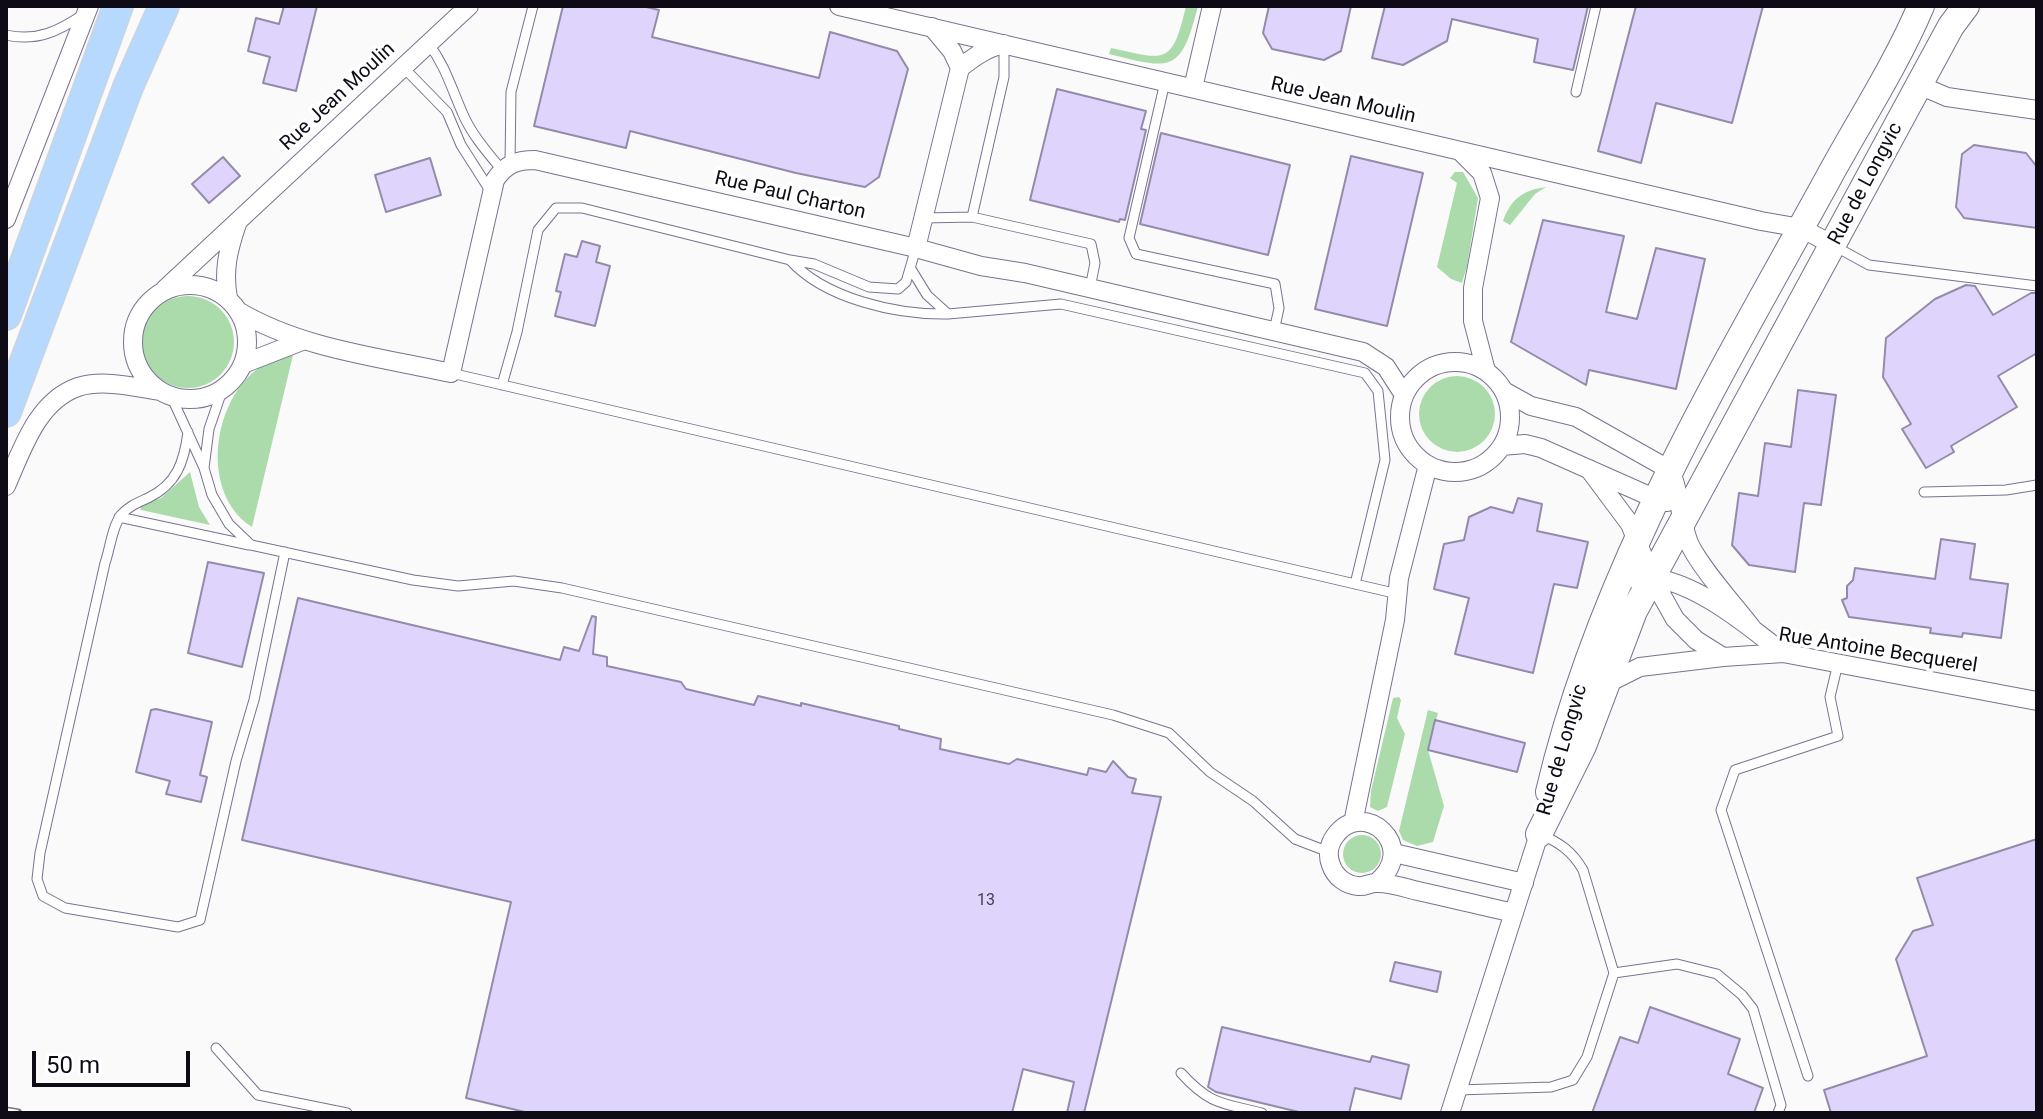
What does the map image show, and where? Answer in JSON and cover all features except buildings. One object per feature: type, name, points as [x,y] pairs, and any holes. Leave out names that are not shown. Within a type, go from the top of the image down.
[{"type":"main road","points":[[6,315],[118,6]]},
{"type":"main road","points":[[6,412],[128,87],[164,6]]},
{"type":"street","name":"Rue Jean Moulin","points":[[165,289],[469,6]]},
{"type":"street","name":"Rue Jean Moulin","points":[[839,6],[882,11],[932,27],[1801,228],[1833,245]]},
{"type":"street","points":[[1193,88],[1212,6]]},
{"type":"street","name":"Rue de Longvic","points":[[1539,834],[1583,746],[1634,611],[1652,578],[1672,507],[1670,470],[1921,6]]},
{"type":"street","name":"Rue de Longvic","points":[[1539,834],[1561,739],[1637,538],[1704,482],[1919,85],[1966,6]]},
{"type":"street","points":[[6,219],[87,9]]},
{"type":"street","points":[[916,248],[960,68],[952,51],[932,27]]},
{"type":"street","points":[[960,68],[983,51],[1004,44]]},
{"type":"street","points":[[1919,85],[1947,97],[2037,110]]},
{"type":"street","points":[[1459,150],[1482,173],[1490,198],[1473,288],[1473,321],[1486,371]]},
{"type":"street","name":"Rue Paul Charton","points":[[506,167],[521,160],[535,160],[916,248],[958,261],[1090,288],[1363,352],[1377,358],[1394,376],[1404,395]]},
{"type":"street","points":[[166,394],[149,383],[139,368],[133,350],[133,332],[139,315],[150,300],[165,289],[181,285],[198,284],[214,289],[233,305],[274,330],[302,341],[451,373],[486,228],[491,192],[506,167]]},
{"type":"street","points":[[6,486],[36,421],[55,401],[79,387],[107,384],[189,399],[207,396],[235,377],[243,364],[247,346],[246,328],[233,305],[224,276],[228,249],[238,221]]},
{"type":"street","points":[[243,364],[302,341]]},
{"type":"street","points":[[1504,391],[1510,419],[1502,446],[1491,459],[1477,468],[1461,472],[1444,471],[1415,456],[1403,435],[1400,411],[1404,395],[1412,381],[1424,371],[1455,361],[1486,371],[1504,391],[1531,406],[1576,417],[1670,470]]},
{"type":"street","points":[[1502,446],[1525,444],[1672,507],[1690,546],[1752,628]]},
{"type":"street","points":[[1353,823],[1395,620],[1410,529],[1428,465]]},
{"type":"street","points":[[1589,469],[1637,538],[1652,578],[1675,619],[1696,640],[1723,657]]},
{"type":"street","points":[[1620,579],[1652,578],[1675,583],[1752,628],[1783,653]]},
{"type":"street","name":"Rue Antoine Becquerel","points":[[1604,685],[1640,667],[1783,653],[2037,701]]},
{"type":"street","points":[[1367,822],[1380,828],[1390,839],[1394,853],[1392,865],[1376,883],[1351,885],[1339,878],[1331,866],[1329,852],[1332,839],[1341,829],[1353,823],[1367,822]]},
{"type":"street","points":[[1450,1113],[1539,834]]},
{"type":"street","points":[[1394,853],[1524,883]]},
{"type":"street","points":[[1376,883],[1514,913]]},
{"type":"lane","points":[[506,167],[511,92],[533,6]]},
{"type":"lane","points":[[1576,92],[1596,6]]},
{"type":"lane","points":[[6,35],[19,38],[58,32],[87,9]]},
{"type":"lane","points":[[428,43],[439,57],[462,113],[475,135],[506,167]]},
{"type":"lane","points":[[972,217],[1004,77],[1004,44]]},
{"type":"lane","points":[[403,67],[447,112],[461,145],[491,192]]},
{"type":"lane","points":[[1165,82],[1129,238],[1136,254],[1275,284],[1279,308],[1274,331]]},
{"type":"lane","points":[[502,385],[517,332],[538,230],[556,208],[582,208],[814,264],[883,290],[898,289],[906,282],[916,248]]},
{"type":"lane","points":[[923,218],[972,217],[1091,244],[1095,263],[1090,288]]},
{"type":"lane","points":[[1833,245],[1869,265],[2037,286]]},
{"type":"lane","points":[[790,260],[805,276],[878,306],[901,311],[948,314],[1061,304],[1365,373],[1378,391],[1385,460],[1355,584]]},
{"type":"lane","points":[[911,269],[927,295],[948,314]]},
{"type":"lane","points":[[451,373],[1398,594]]},
{"type":"lane","points":[[204,468],[209,429],[223,388]]},
{"type":"lane","points":[[166,394],[188,432],[212,495],[229,524],[251,545]]},
{"type":"lane","points":[[188,432],[185,456],[178,474],[165,487],[132,505],[119,517],[105,563],[40,853],[37,879],[43,896],[65,908],[178,927],[200,920],[236,761],[254,700],[285,552]]},
{"type":"lane","points":[[1924,492],[2006,490],[2037,485]]},
{"type":"lane","points":[[119,517],[413,580],[458,586],[514,581],[562,588],[1113,715],[1169,733],[1210,772],[1253,801],[1295,839],[1329,852]]},
{"type":"lane","points":[[1808,1076],[1721,810],[1735,770],[1838,736],[1830,697],[1838,663]]},
{"type":"lane","points":[[1458,1090],[1551,1087],[1573,1080],[1587,1057],[1614,973],[1583,870],[1575,856],[1561,844],[1539,834]]},
{"type":"lane","points":[[1614,973],[1677,964],[1717,974],[1742,995],[1753,1009],[1781,1105],[1778,1113]]},
{"type":"lane","points":[[216,1048],[258,1095],[347,1113]]},
{"type":"lane","points":[[1181,1073],[1199,1093],[1215,1102],[1262,1113]]},
{"type":"green space","points":[[1186,6],[1198,6],[1186,44],[1171,61],[1147,63],[1109,54],[1111,48],[1144,55],[1164,54],[1176,40]]},
{"type":"green space","points":[[1455,172],[1463,172],[1478,198],[1462,283],[1451,279],[1437,267],[1457,183],[1450,178]]},
{"type":"green space","points":[[1546,187],[1535,194],[1510,225],[1503,221],[1519,197]]},
{"type":"green space","points":[[188,296],[206,299],[221,309],[231,324],[234,342],[231,360],[221,375],[206,385],[188,388],[170,385],[155,375],[145,360],[142,342],[145,324],[155,309],[170,299]]},
{"type":"green space","points":[[293,355],[252,527],[233,508],[221,484],[218,457],[221,428],[231,402],[247,379],[267,362]]},
{"type":"green space","points":[[1457,376],[1471,379],[1484,387],[1492,400],[1495,414],[1492,428],[1484,441],[1471,449],[1457,452],[1443,449],[1430,441],[1422,428],[1419,414],[1422,400],[1430,387],[1443,379]]},
{"type":"green space","points":[[190,472],[199,507],[210,525],[141,510],[140,506],[161,498]]},
{"type":"green space","points":[[1399,697],[1397,718],[1405,734],[1387,807],[1378,811],[1370,807],[1371,791],[1393,698]]},
{"type":"green space","points":[[1428,710],[1438,713],[1428,750],[1444,806],[1433,842],[1417,846],[1403,840],[1399,831]]},
{"type":"green space","points":[[1362,835],[1376,840],[1381,854],[1376,868],[1362,873],[1348,868],[1343,854],[1348,840]]},
{"type":"railway","points":[[6,1111],[18,1113]]}]
